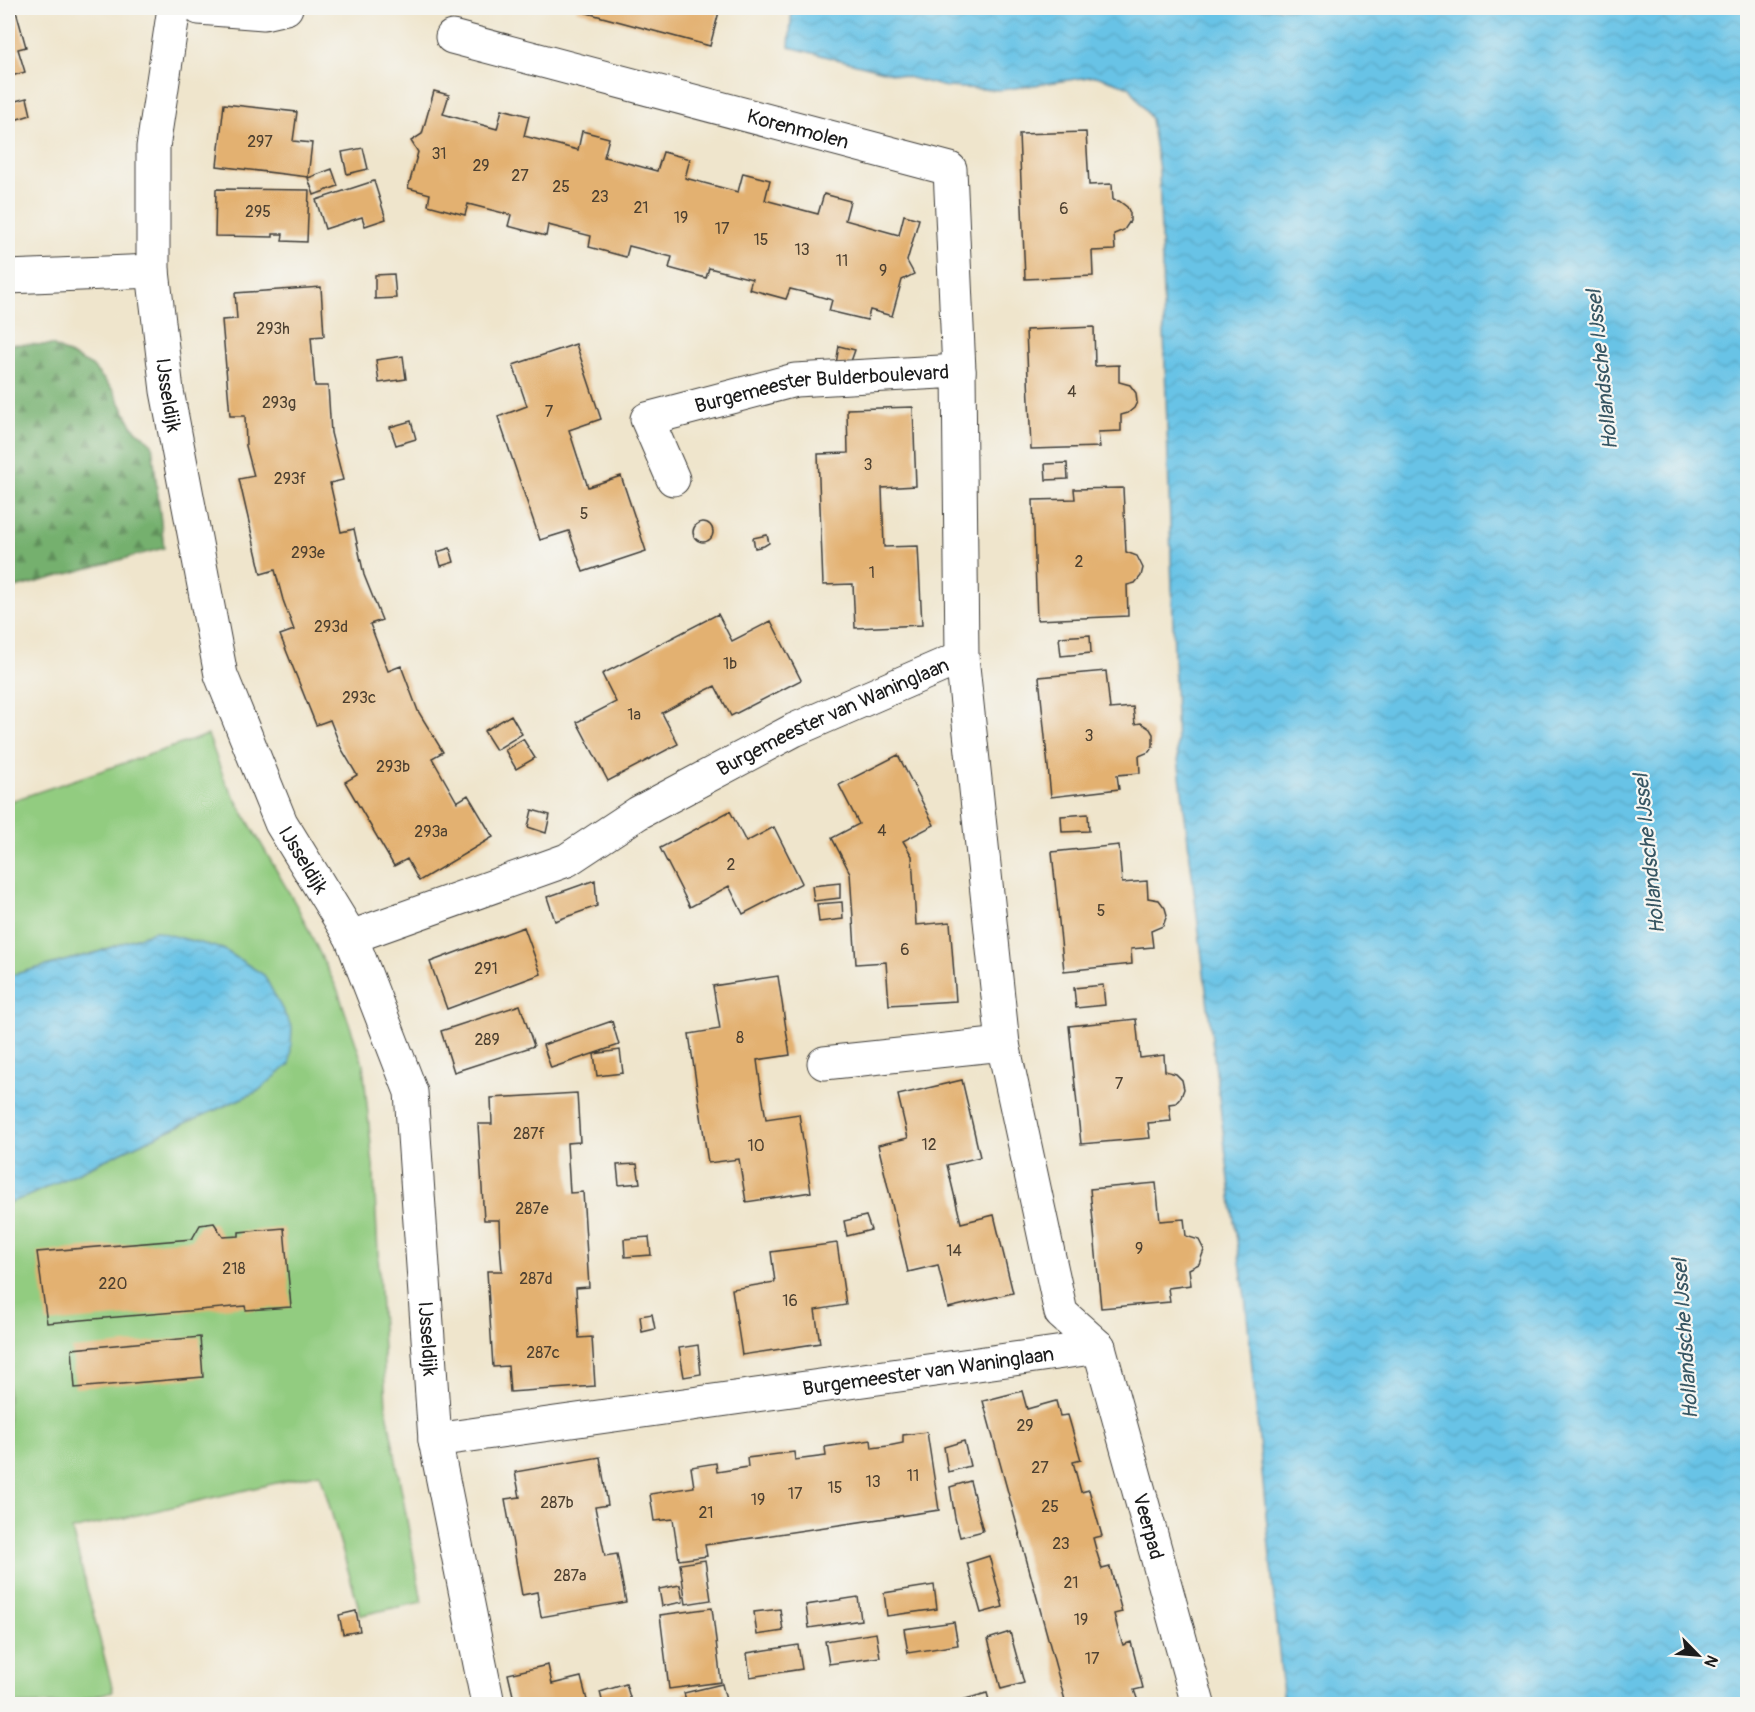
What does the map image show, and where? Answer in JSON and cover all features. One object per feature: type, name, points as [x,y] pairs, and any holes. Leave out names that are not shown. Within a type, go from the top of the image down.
[{"type":"street","name":"IJsseldijk","points":[[174,8],[153,147],[153,271],[167,391],[221,675],[281,823],[351,937],[411,1092],[435,1440],[488,1704]]},
{"type":"street","points":[[199,8],[264,13],[286,8]]},
{"type":"street","name":"Korenmolen","points":[[452,37],[950,169],[959,371]]},
{"type":"street","points":[[8,277],[153,271]]},
{"type":"street","name":"Burgemeester Bulderboulevard","points":[[673,479],[647,419],[795,380],[959,371],[962,657]]},
{"type":"street","name":"Burgemeester van Waninglaan","points":[[351,937],[567,860],[638,813],[794,730],[962,657],[1003,1044],[1061,1313],[1099,1347]]},
{"type":"street","points":[[824,1063],[1003,1044]]},
{"type":"street","name":"Burgemeester van Waninglaan","points":[[435,1440],[1099,1347]]},
{"type":"street","name":"Veerpad","points":[[1099,1347],[1198,1704]]},
{"type":"green space","points":[[8,344],[52,345],[92,366],[113,390],[133,427],[152,444],[164,548],[8,590]]},
{"type":"green space","points":[[208,735],[225,781],[298,908],[338,991],[363,1064],[374,1176],[386,1406],[422,1602],[361,1615],[320,1473],[72,1530],[113,1691],[68,1704],[8,1704],[8,1203],[258,1091],[156,931],[98,952],[8,976],[8,802]]},
{"type":"water","name":"Hollandsche IJssel","points":[[792,8],[1747,8],[1747,1704],[1284,1704],[1246,1304],[1177,750],[1159,170],[1151,119],[1130,87],[1096,76],[1001,90],[946,87],[789,47]]},
{"type":"water","points":[[155,931],[223,949],[264,975],[292,1028],[290,1064],[258,1091],[8,1203],[8,976],[98,952]]},
{"type":"building","points":[[577,8],[720,8],[710,46],[576,10]]},
{"type":"building","points":[[16,11],[26,47],[18,49],[25,72],[8,77],[8,13]]},
{"type":"building","points":[[434,91],[449,95],[443,114],[497,129],[502,109],[529,116],[524,136],[578,150],[582,131],[609,138],[604,157],[657,171],[663,152],[690,159],[685,178],[738,192],[743,173],[770,180],[765,200],[818,214],[824,194],[850,201],[845,220],[899,235],[904,215],[919,219],[907,261],[914,274],[902,280],[892,316],[870,310],[867,320],[829,311],[832,300],[811,294],[790,289],[786,299],[749,289],[752,279],[709,268],[706,278],[669,268],[672,257],[629,246],[626,257],[589,247],[591,236],[548,225],[546,236],[508,226],[511,215],[468,204],[465,215],[428,205],[430,194],[408,188],[418,152],[411,141],[422,134]]},
{"type":"building","points":[[27,98],[31,115],[11,121],[8,103]]},
{"type":"building","points":[[224,104],[297,112],[293,141],[312,143],[308,177],[217,166]]},
{"type":"building","points":[[1086,132],[1089,185],[1112,184],[1113,200],[1127,207],[1130,221],[1124,230],[1114,234],[1115,250],[1092,251],[1093,276],[1025,279],[1019,134]]},
{"type":"building","points":[[363,148],[368,169],[347,174],[342,152]]},
{"type":"building","points":[[332,169],[338,186],[314,195],[308,178]]},
{"type":"building","points":[[374,181],[386,219],[365,226],[362,217],[325,229],[316,200]]},
{"type":"building","points":[[216,189],[309,190],[307,242],[282,241],[283,234],[273,234],[273,237],[215,236]]},
{"type":"building","points":[[394,274],[396,298],[375,299],[375,275]]},
{"type":"building","points":[[321,287],[324,336],[311,337],[315,386],[328,386],[331,433],[343,480],[330,483],[341,532],[354,529],[364,575],[382,620],[370,624],[388,671],[401,666],[418,711],[443,752],[432,758],[457,802],[468,795],[493,837],[419,881],[407,859],[394,866],[345,782],[357,775],[341,748],[330,720],[316,725],[280,635],[294,630],[275,570],[261,574],[239,479],[254,476],[246,446],[245,416],[230,416],[222,320],[237,319],[235,293]]},
{"type":"building","points":[[1094,327],[1095,366],[1119,365],[1119,382],[1130,385],[1136,393],[1137,402],[1134,408],[1121,415],[1121,431],[1098,432],[1100,447],[1031,449],[1026,330]]},
{"type":"building","points":[[576,344],[601,419],[569,430],[578,458],[588,487],[621,476],[646,551],[583,572],[569,531],[540,540],[498,417],[527,406],[513,365]]},
{"type":"building","points":[[839,346],[855,350],[849,367],[836,364]]},
{"type":"building","points":[[403,356],[406,379],[379,383],[376,360]]},
{"type":"building","points":[[913,407],[916,486],[882,488],[884,547],[918,546],[922,625],[855,628],[853,584],[823,585],[818,454],[848,453],[847,409]]},
{"type":"building","points":[[411,421],[416,439],[396,445],[390,427]]},
{"type":"building","points":[[1067,463],[1068,479],[1046,480],[1045,464]]},
{"type":"building","points":[[1123,488],[1126,552],[1137,556],[1143,568],[1141,576],[1135,583],[1127,585],[1128,616],[1037,620],[1033,500],[1075,499],[1074,489]]},
{"type":"building","points":[[703,522],[710,525],[713,532],[710,539],[703,542],[696,539],[693,532],[696,525]]},
{"type":"building","points":[[767,535],[769,543],[755,548],[753,538]]},
{"type":"building","points":[[450,548],[454,562],[441,566],[437,552]]},
{"type":"building","points":[[718,614],[732,641],[771,621],[801,680],[731,716],[715,686],[688,699],[662,713],[678,744],[608,781],[577,722],[616,702],[602,674]]},
{"type":"building","points":[[1090,635],[1091,653],[1061,656],[1059,637]]},
{"type":"building","points":[[1106,671],[1110,709],[1133,707],[1135,724],[1141,723],[1150,729],[1153,734],[1153,746],[1149,752],[1139,756],[1140,773],[1117,775],[1119,789],[1051,797],[1039,677]]},
{"type":"building","points":[[511,715],[522,734],[496,750],[484,731]]},
{"type":"building","points":[[523,739],[535,758],[516,769],[505,750]]},
{"type":"building","points":[[898,755],[934,825],[903,841],[912,856],[916,925],[950,922],[956,1001],[889,1005],[886,962],[856,964],[850,873],[832,838],[859,824],[839,785]]},
{"type":"building","points":[[532,810],[550,815],[546,833],[528,827]]},
{"type":"building","points":[[730,811],[746,842],[774,827],[802,883],[743,914],[729,886],[690,907],[660,848]]},
{"type":"building","points":[[1088,814],[1089,831],[1062,832],[1061,816]]},
{"type":"building","points":[[1119,845],[1122,883],[1147,881],[1148,898],[1159,900],[1165,908],[1167,915],[1163,926],[1151,931],[1153,947],[1131,949],[1132,964],[1064,971],[1052,852]]},
{"type":"building","points":[[595,880],[597,906],[555,921],[547,897]]},
{"type":"building","points":[[840,883],[840,898],[814,901],[812,886]]},
{"type":"building","points":[[842,902],[843,919],[819,922],[817,904]]},
{"type":"building","points":[[524,927],[541,974],[447,1009],[430,962]]},
{"type":"building","points":[[778,976],[790,1055],[757,1060],[761,1089],[766,1119],[799,1114],[811,1192],[746,1202],[739,1159],[708,1163],[689,1034],[720,1029],[713,986]]},
{"type":"building","points":[[1103,985],[1105,1005],[1076,1008],[1074,988]]},
{"type":"building","points":[[520,1005],[534,1046],[454,1072],[441,1031]]},
{"type":"building","points":[[1136,1019],[1140,1058],[1164,1055],[1165,1071],[1176,1074],[1182,1080],[1184,1089],[1181,1097],[1176,1103],[1169,1104],[1171,1121],[1148,1123],[1150,1138],[1081,1144],[1069,1026]]},
{"type":"building","points":[[612,1021],[619,1045],[551,1068],[543,1045]]},
{"type":"building","points":[[620,1050],[623,1073],[597,1076],[594,1054]]},
{"type":"building","points":[[962,1080],[980,1157],[947,1165],[961,1223],[994,1215],[1013,1293],[948,1308],[938,1265],[908,1272],[878,1145],[908,1138],[898,1095]]},
{"type":"building","points":[[577,1093],[580,1142],[567,1143],[570,1193],[583,1192],[589,1287],[576,1288],[579,1338],[592,1337],[595,1386],[510,1392],[508,1366],[493,1367],[487,1271],[502,1271],[499,1220],[484,1220],[478,1124],[492,1124],[491,1098]]},
{"type":"building","points":[[637,1164],[640,1183],[619,1185],[617,1165]]},
{"type":"building","points":[[1156,1183],[1160,1221],[1184,1219],[1186,1236],[1199,1240],[1204,1250],[1199,1264],[1189,1269],[1191,1285],[1168,1288],[1170,1302],[1101,1308],[1090,1189]]},
{"type":"building","points":[[866,1216],[871,1230],[847,1236],[844,1221]]},
{"type":"building","points":[[214,1223],[223,1237],[239,1236],[239,1232],[284,1228],[291,1307],[246,1310],[245,1306],[47,1323],[37,1252],[192,1239],[200,1225]]},
{"type":"building","points":[[649,1237],[651,1255],[625,1257],[624,1239]]},
{"type":"building","points":[[837,1243],[846,1305],[815,1310],[820,1343],[742,1355],[732,1289],[775,1282],[771,1252]]},
{"type":"building","points":[[652,1314],[655,1329],[642,1332],[640,1316]]},
{"type":"building","points":[[200,1337],[203,1377],[75,1388],[72,1349]]},
{"type":"building","points":[[698,1345],[701,1374],[684,1377],[679,1348]]},
{"type":"building","points":[[1022,1391],[1027,1409],[1056,1401],[1060,1416],[1068,1415],[1081,1460],[1073,1462],[1081,1492],[1089,1490],[1102,1536],[1093,1538],[1097,1553],[1102,1569],[1110,1567],[1122,1612],[1114,1614],[1118,1630],[1123,1645],[1131,1642],[1143,1688],[1134,1690],[1139,1704],[1066,1704],[983,1401]]},
{"type":"building","points":[[927,1432],[939,1510],[705,1545],[707,1556],[679,1560],[673,1519],[654,1521],[650,1494],[694,1487],[691,1467],[716,1463],[717,1472],[748,1467],[747,1458],[794,1452],[795,1460],[826,1456],[825,1447],[871,1440],[872,1448],[888,1446],[903,1443],[903,1435]]},
{"type":"building","points":[[964,1441],[970,1466],[948,1472],[944,1447]]},
{"type":"building","points":[[600,1457],[608,1505],[595,1507],[605,1556],[617,1554],[626,1602],[541,1617],[537,1592],[522,1595],[505,1499],[520,1497],[515,1472]]},
{"type":"building","points":[[970,1481],[983,1531],[960,1537],[950,1487]]},
{"type":"building","points":[[989,1556],[1003,1607],[981,1613],[967,1563]]},
{"type":"building","points":[[705,1560],[711,1600],[686,1604],[680,1564]]},
{"type":"building","points":[[680,1585],[683,1602],[662,1606],[659,1589]]},
{"type":"building","points":[[934,1585],[937,1609],[887,1616],[884,1593]]},
{"type":"building","points":[[858,1597],[861,1620],[809,1628],[806,1605]]},
{"type":"building","points":[[712,1608],[721,1682],[669,1689],[660,1615]]},
{"type":"building","points":[[780,1609],[783,1631],[757,1635],[754,1612]]},
{"type":"building","points":[[356,1611],[360,1631],[343,1634],[339,1615]]},
{"type":"building","points":[[954,1622],[958,1645],[908,1653],[904,1629]]},
{"type":"building","points":[[1010,1632],[1024,1683],[1001,1689],[988,1639]]},
{"type":"building","points":[[876,1633],[880,1657],[829,1664],[825,1641]]},
{"type":"building","points":[[798,1645],[802,1669],[750,1677],[747,1653]]},
{"type":"building","points":[[548,1665],[552,1684],[581,1677],[588,1704],[515,1704],[508,1674]]},
{"type":"building","points":[[626,1684],[632,1704],[603,1704],[600,1692]]},
{"type":"building","points":[[722,1684],[727,1704],[687,1704],[684,1693]]},
{"type":"building","points":[[987,1693],[990,1704],[948,1704]]}]
